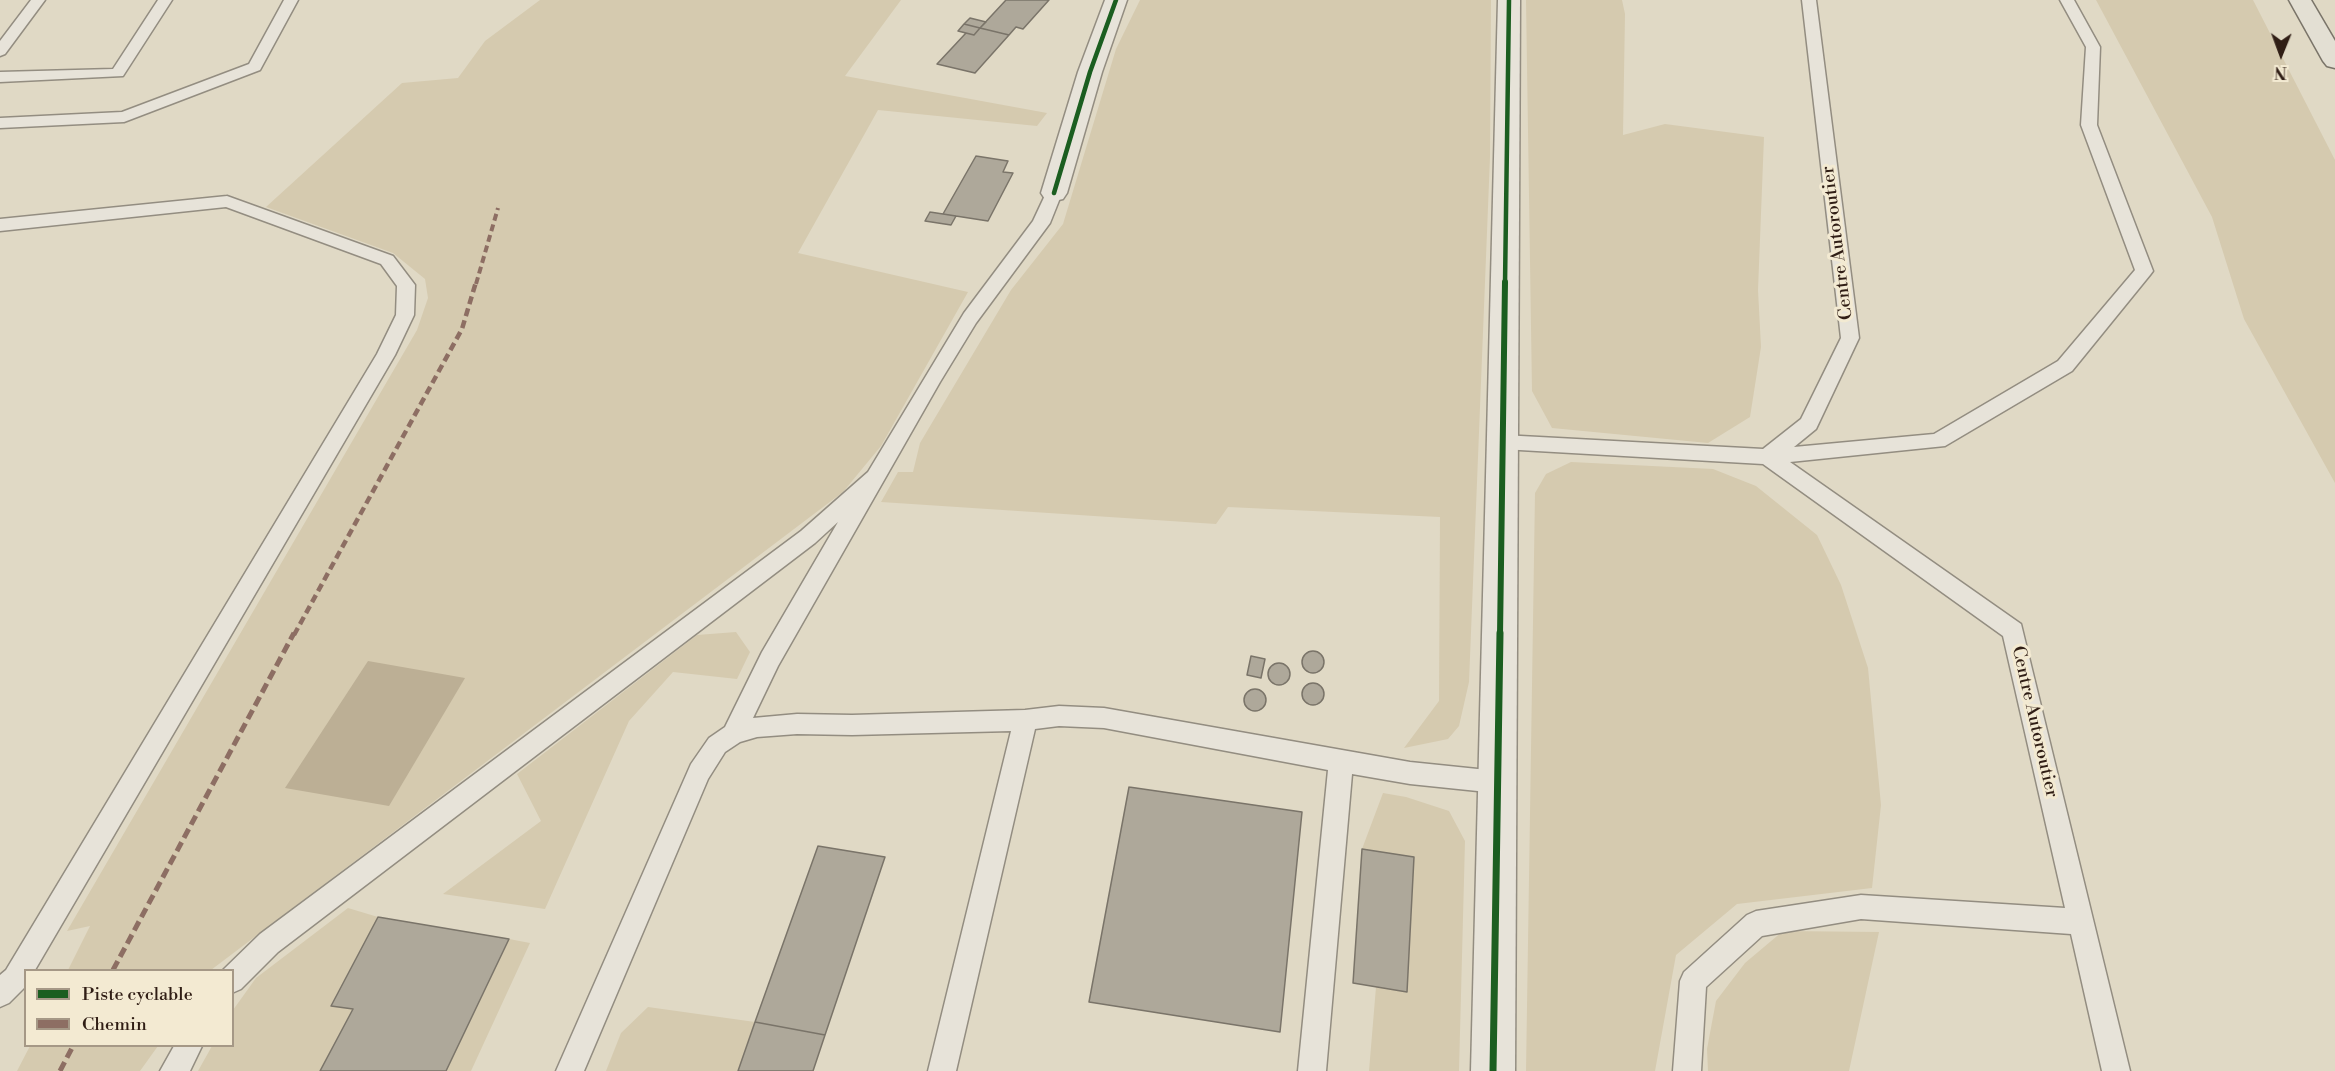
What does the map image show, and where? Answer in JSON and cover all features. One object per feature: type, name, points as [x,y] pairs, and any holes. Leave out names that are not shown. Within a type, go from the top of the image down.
[{"type":"highway","points":[[2300,0],[2335,60]]},
{"type":"street","points":[[1054,193],[1090,72],[1116,0]]},
{"type":"street","points":[[1493,1071],[1509,0]]},
{"type":"lane","points":[[0,51],[38,0]]},
{"type":"lane","points":[[0,77],[118,74],[165,0]]},
{"type":"lane","points":[[0,123],[124,117],[255,67],[291,0]]},
{"type":"lane","name":"Centre Autoroutier","points":[[1809,0],[1850,338],[1809,424],[1767,457],[2013,631],[2116,1071]]},
{"type":"lane","points":[[1502,442],[1767,457],[1938,441],[2065,366],[2145,271],[2089,124],[2093,47],[2067,0]]},
{"type":"lane","points":[[733,734],[770,659],[874,478],[970,318],[1041,223],[1054,193]]},
{"type":"lane","points":[[0,225],[227,201],[387,260],[406,285],[405,315],[386,356],[15,980],[0,994]]},
{"type":"lane","points":[[234,978],[269,943],[808,537],[874,478]]},
{"type":"lane","points":[[570,1071],[699,772],[717,745],[733,734],[757,727],[797,724],[852,726],[1025,720],[1059,716],[1104,718],[1341,762],[1410,773],[1497,782]]},
{"type":"lane","points":[[942,1071],[1025,720]]},
{"type":"lane","points":[[1312,1071],[1341,762]]},
{"type":"lane","points":[[1687,1071],[1693,981],[1756,924],[1861,908],[2081,922]]},
{"type":"lane","points":[[174,1071],[188,1047]]},
{"type":"shaded area","points":[[540,0],[901,0],[845,76],[1047,113],[1037,126],[878,110],[798,253],[968,292],[881,446],[843,492],[212,969],[68,969],[90,926],[67,931],[417,330],[428,298],[425,279],[393,253],[266,207],[402,83],[458,78],[485,41]]},
{"type":"shaded area","points":[[1140,0],[1491,0],[1490,157],[1469,682],[1459,726],[1448,739],[1404,748],[1439,701],[1440,517],[1228,507],[1216,524],[881,502],[898,472],[913,472],[920,443],[1011,290],[1063,224],[1116,49]]},
{"type":"shaded area","points":[[1526,0],[1622,0],[1625,14],[1623,135],[1665,124],[1764,137],[1758,290],[1761,347],[1750,417],[1708,443],[1552,428],[1532,391]]},
{"type":"shaded area","points":[[2096,0],[2253,0],[2335,160],[2335,483],[2244,319],[2212,217]]},
{"type":"shaded area","points":[[1571,462],[1713,469],[1756,486],[1817,535],[1841,585],[1868,668],[1881,805],[1872,888],[1737,904],[1676,955],[1655,1071],[1526,1071],[1535,493],[1546,474]]},
{"type":"shaded area","points":[[736,632],[750,652],[737,679],[673,672],[629,721],[545,909],[443,894],[541,821],[517,774],[697,635]]},
{"type":"shaded area","points":[[368,661],[465,678],[389,806],[285,788]]},
{"type":"shaded area","points":[[1383,793],[1406,797],[1449,811],[1465,841],[1459,1071],[1369,1071],[1376,987],[1407,992],[1414,858],[1362,849]]},
{"type":"shaded area","points":[[348,908],[378,917],[331,1005],[353,1009],[320,1071],[198,1071],[211,1047],[234,1047],[234,1009],[256,978]]},
{"type":"shaded area","points":[[1783,931],[1879,932],[1849,1071],[1708,1071],[1707,1049],[1716,1001],[1745,963]]},
{"type":"shaded area","points":[[509,939],[530,943],[471,1071],[446,1071]]},
{"type":"shaded area","points":[[648,1007],[755,1022],[738,1071],[606,1071],[621,1033]]},
{"type":"shaded area","points":[[29,1047],[157,1047],[140,1071],[17,1071]]},
{"type":"building","points":[[1006,0],[1049,0],[1023,29],[1016,27],[1009,35],[980,28]]},
{"type":"building","points":[[970,18],[986,22],[980,28],[964,24]]},
{"type":"building","points":[[964,24],[980,28],[974,35],[958,31]]},
{"type":"building","points":[[980,28],[1009,35],[975,73],[937,64],[966,33],[974,35]]},
{"type":"building","points":[[976,156],[1008,161],[1003,172],[1013,173],[988,221],[943,214]]},
{"type":"building","points":[[930,212],[956,216],[951,225],[925,221]]},
{"type":"building","points":[[1313,651],[1323,658],[1324,662],[1317,672],[1313,673],[1303,666],[1302,662],[1309,652]]},
{"type":"building","points":[[1251,656],[1265,659],[1261,678],[1247,675]]},
{"type":"building","points":[[1279,663],[1287,666],[1290,674],[1287,682],[1279,685],[1271,682],[1268,674],[1271,666]]},
{"type":"building","points":[[1313,683],[1321,686],[1324,694],[1321,702],[1313,705],[1305,702],[1302,694],[1305,686]]},
{"type":"building","points":[[1255,689],[1263,692],[1266,700],[1263,708],[1255,711],[1247,708],[1244,700],[1247,692]]},
{"type":"building","points":[[1129,787],[1302,812],[1280,1032],[1089,1002]]},
{"type":"building","points":[[818,846],[885,857],[825,1035],[755,1022]]},
{"type":"building","points":[[1362,849],[1414,857],[1407,992],[1353,983]]},
{"type":"building","points":[[378,917],[509,939],[446,1071],[320,1071],[353,1009],[331,1006]]},
{"type":"building","points":[[755,1022],[825,1035],[813,1071],[738,1071]]},
{"type":"marked path","points":[[114,969],[205,796],[462,329],[498,208]]},
{"type":"marked path","points":[[60,1071],[72,1047]]},
{"type":"cycle path","points":[[1054,193],[1090,72],[1116,0]]},
{"type":"cycle path","points":[[1493,1071],[1509,0]]}]
